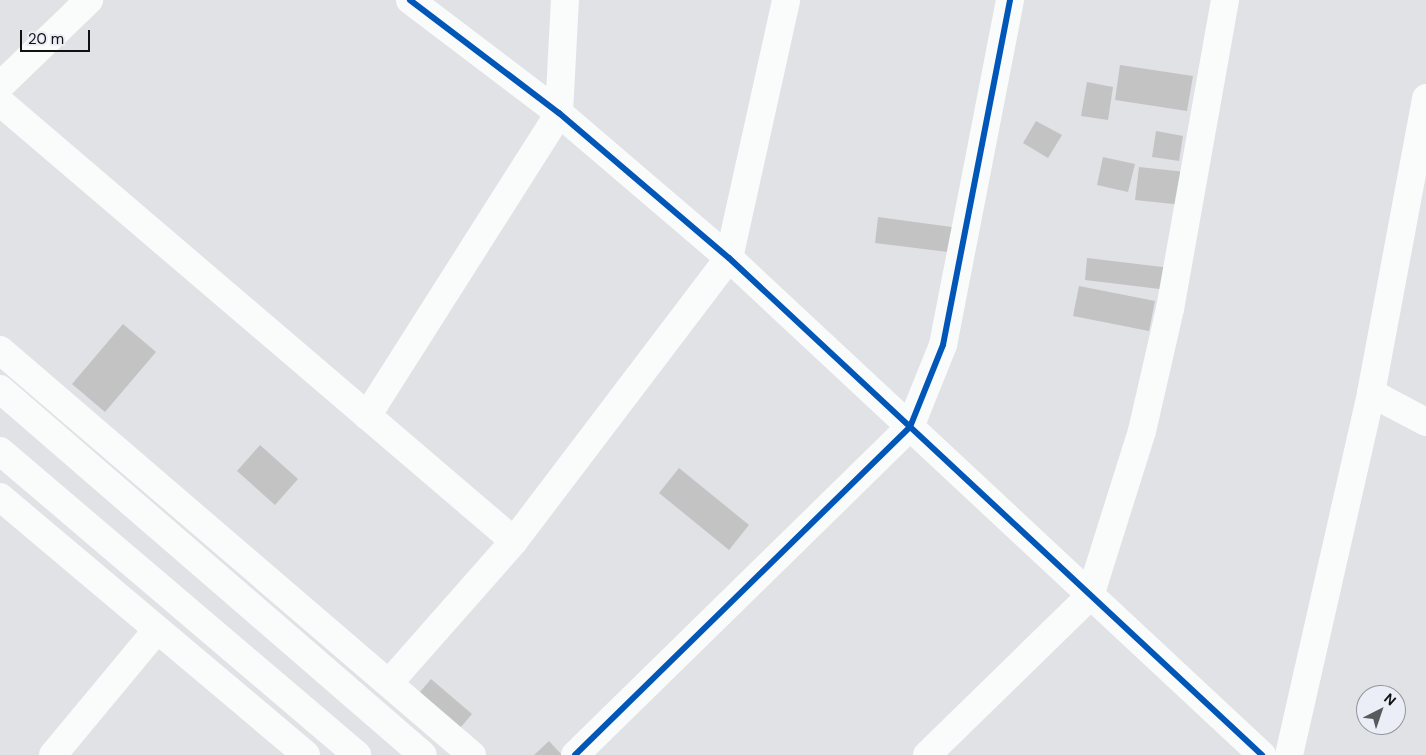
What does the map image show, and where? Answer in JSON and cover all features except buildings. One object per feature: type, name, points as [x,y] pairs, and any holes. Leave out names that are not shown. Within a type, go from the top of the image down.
[{"type":"street","points":[[0,86],[89,0]]},
{"type":"street","points":[[410,0],[559,113],[728,258],[1262,755]]},
{"type":"street","points":[[367,416],[559,113],[565,0]]},
{"type":"street","points":[[389,682],[514,541],[728,258],[786,0]]},
{"type":"street","points":[[575,755],[910,427],[943,346],[1010,0]]},
{"type":"street","points":[[927,755],[1090,596],[1142,431],[1162,346],[1225,0]]},
{"type":"street","points":[[1289,755],[1371,392],[1426,98]]},
{"type":"street","points":[[0,102],[514,541]]},
{"type":"street","points":[[0,350],[472,755]]},
{"type":"street","points":[[0,389],[423,755]]},
{"type":"street","points":[[1371,392],[1426,422]]},
{"type":"street","points":[[0,451],[357,755]]},
{"type":"street","points":[[0,497],[156,631],[306,755]]},
{"type":"street","points":[[53,755],[156,631]]},
{"type":"cycle path","points":[[410,0],[559,113],[729,258],[1262,755]]},
{"type":"cycle path","points":[[575,755],[910,427],[943,345],[1010,0]]}]
